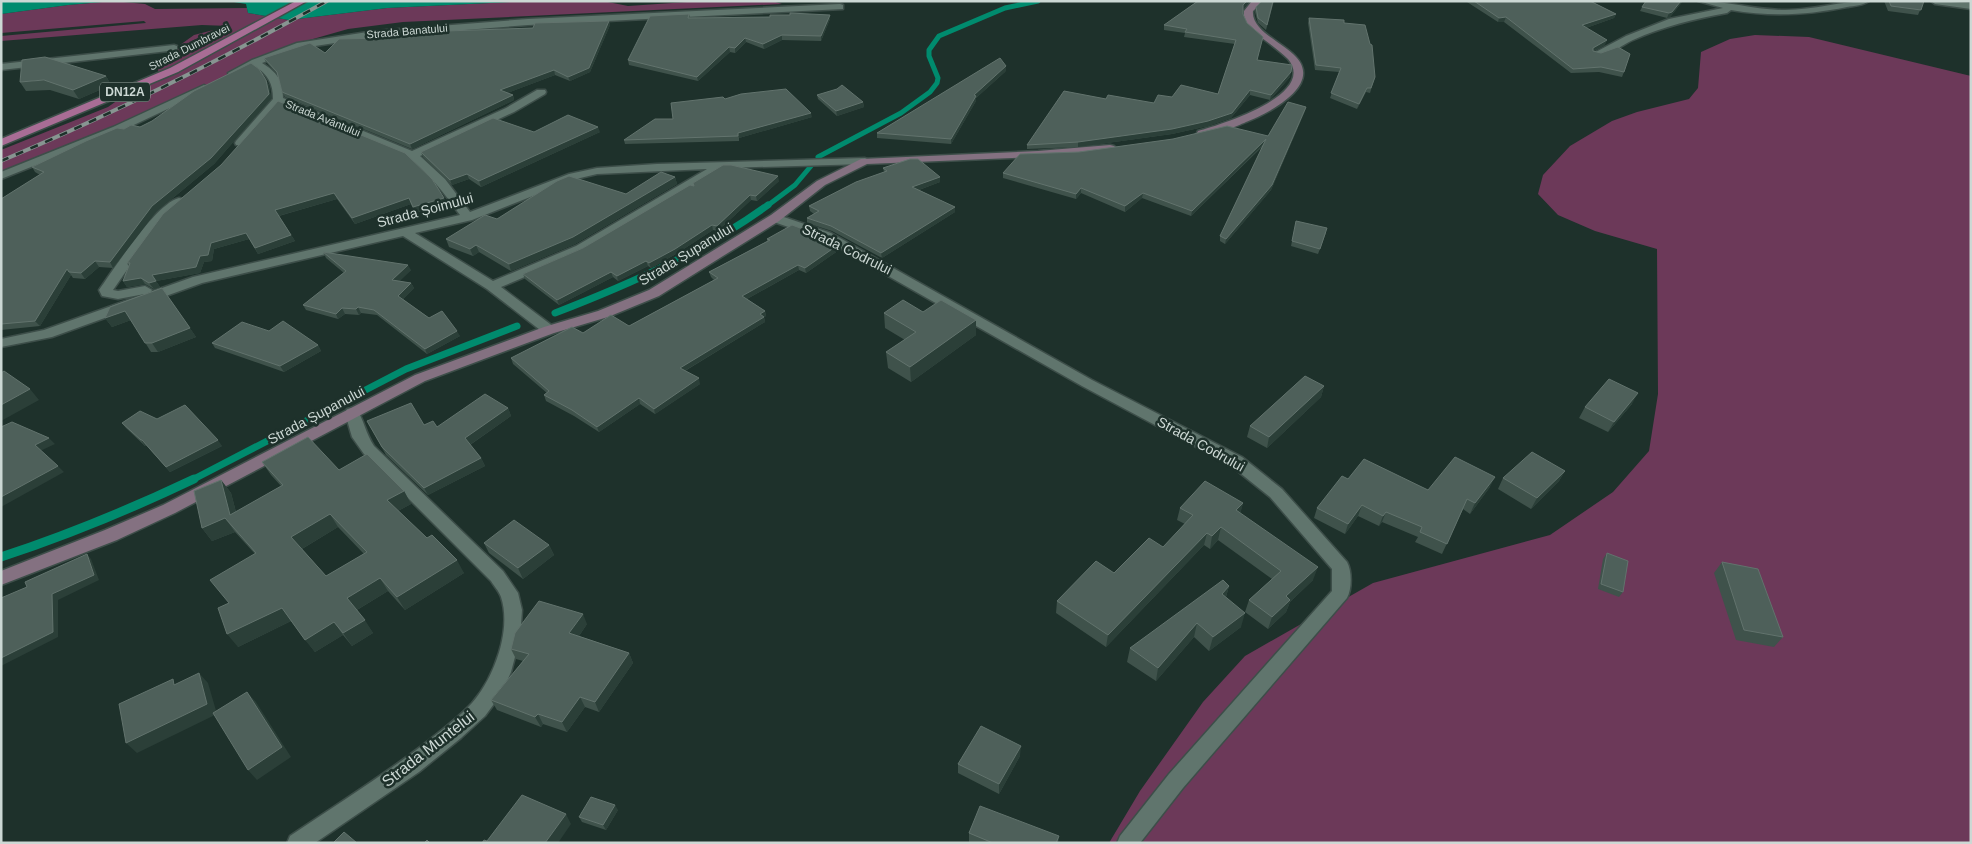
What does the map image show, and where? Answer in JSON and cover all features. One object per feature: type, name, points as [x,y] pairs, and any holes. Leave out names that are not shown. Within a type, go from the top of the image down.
[{"type":"main road","name":"Strada Dumbravei","points":[[1,143],[140,85],[303,1]]},
{"type":"street","points":[[1188,136],[1211,131],[1245,119],[1282,100],[1297,82],[1298,66],[1293,59],[1252,26],[1248,19],[1247,13],[1250,7],[1260,1]]},
{"type":"street","points":[[1702,1],[1765,12],[1800,12],[1865,1]]},
{"type":"street","points":[[1936,1],[1971,6]]},
{"type":"street","name":"Strada Banatului","points":[[1,176],[117,129],[255,62],[300,45],[374,34],[528,22],[840,7]]},
{"type":"street","points":[[1597,54],[1672,20],[1736,8]]},
{"type":"street","points":[[1,67],[174,48]]},
{"type":"street","name":"Strada Avântului","points":[[255,62],[272,74],[279,84],[278,100],[412,155],[442,181],[468,217]]},
{"type":"street","points":[[412,155],[510,110],[541,92]]},
{"type":"street","points":[[232,152],[278,100]]},
{"type":"street","name":"Strada Șupanului","points":[[1,578],[111,535],[169,509],[399,388],[441,369],[549,330],[602,314],[654,293],[775,218],[820,183],[865,162],[1038,154],[1119,147]]},
{"type":"street","name":"Strada Șoimului","points":[[1,343],[67,327],[198,280],[468,217],[550,184],[581,174],[622,169],[865,162]]},
{"type":"street","points":[[492,286],[580,249],[720,166]]},
{"type":"street","points":[[186,196],[161,216],[134,250],[106,290],[106,293],[118,295],[198,280]]},
{"type":"street","name":"Strada Codrului","points":[[775,218],[827,236],[1087,383],[1236,461],[1276,493],[1341,567],[1341,593],[1176,782],[1127,843]]},
{"type":"street","points":[[404,232],[492,286],[549,330]]},
{"type":"street","name":"Strada Muntelui","points":[[297,843],[412,765],[454,732],[478,710],[495,687],[502,672],[511,638],[513,610],[509,593],[497,576],[369,450],[360,437],[352,413]]},
{"type":"shaded area","points":[[1,1],[113,1],[1,14]]},
{"type":"shaded area","points":[[113,1],[145,4],[155,9],[247,8],[248,13],[289,20],[387,8],[531,1],[603,1],[628,6],[702,1],[772,1],[782,4],[403,22],[348,29],[285,47],[225,80],[1,180],[1,150],[108,107],[158,72],[159,60],[194,35],[229,26],[202,25],[1,41],[1,36],[146,23],[144,21],[1,33],[1,14]]},
{"type":"shaded area","points":[[228,1],[531,1],[387,8],[289,20],[248,13],[246,4]]},
{"type":"shaded area","points":[[1755,35],[1809,37],[1971,76],[1971,843],[1109,843],[1140,791],[1203,702],[1245,656],[1373,583],[1550,535],[1613,492],[1649,451],[1658,394],[1657,249],[1595,231],[1558,215],[1538,194],[1543,175],[1570,146],[1612,121],[1637,112],[1689,99],[1698,88],[1701,52],[1730,39]]},
{"type":"building","points":[[1198,1],[1247,1],[1243,5],[1243,14],[1247,23],[1263,37],[1257,60],[1292,65],[1291,72],[1271,95],[1250,90],[1232,113],[1208,121],[1172,129],[1078,142],[1027,145],[1064,91],[1106,99],[1108,95],[1154,103],[1158,95],[1172,97],[1181,85],[1218,94],[1236,40],[1185,32],[1187,29],[1164,25]]},
{"type":"building","points":[[1262,1],[1273,1],[1267,25],[1258,18],[1256,7]]},
{"type":"building","points":[[1474,1],[1590,1],[1616,14],[1582,25],[1607,40],[1593,48],[1593,51],[1601,53],[1618,47],[1630,54],[1624,72],[1601,67],[1573,69],[1506,17],[1499,18]]},
{"type":"building","points":[[1646,1],[1681,1],[1669,13],[1642,7]]},
{"type":"building","points":[[1889,1],[1924,1],[1921,10],[1891,6]]},
{"type":"building","points":[[790,13],[830,15],[821,36],[782,35],[763,44],[745,38],[735,48],[729,47],[697,77],[628,60],[650,16],[689,14],[688,18],[770,17],[770,15],[790,15]]},
{"type":"building","points":[[1309,18],[1344,20],[1344,23],[1365,25],[1370,44],[1372,45],[1375,77],[1371,88],[1367,88],[1359,104],[1331,93],[1341,68],[1316,65]]},
{"type":"building","points":[[609,21],[589,68],[568,77],[554,70],[500,90],[513,95],[410,144],[282,92],[277,72],[264,58],[310,43],[325,53],[339,39],[384,38],[388,33],[533,28],[535,23]]},
{"type":"building","points":[[45,57],[106,76],[73,90],[44,80],[20,82],[22,60]]},
{"type":"building","points":[[1000,58],[1006,66],[974,95],[976,96],[951,139],[877,133]]},
{"type":"building","points":[[251,63],[259,69],[266,80],[269,94],[211,158],[152,206],[110,262],[95,261],[81,273],[69,272],[67,269],[35,321],[1,324],[1,199],[44,172],[32,167],[117,128],[124,129],[131,125],[140,127],[152,121],[194,91]]},
{"type":"building","points":[[842,85],[863,102],[836,111],[817,95],[837,89]]},
{"type":"building","points":[[786,89],[811,113],[738,133],[738,136],[624,140],[655,119],[673,119],[671,103],[723,97],[725,99],[741,94]]},
{"type":"building","points":[[278,101],[405,153],[432,179],[444,198],[413,207],[409,198],[352,218],[334,193],[275,210],[291,235],[255,248],[246,233],[211,243],[208,255],[200,256],[196,267],[152,275],[156,281],[149,283],[141,278],[123,281],[130,263],[127,263],[163,214],[221,165]]},
{"type":"building","points":[[1288,102],[1306,107],[1272,185],[1226,239],[1220,236],[1266,139],[1192,211],[1143,193],[1125,206],[1081,188],[1076,194],[1003,173],[1020,154],[1079,152],[1173,139],[1227,126],[1268,136]]},
{"type":"building","points":[[568,115],[598,127],[479,181],[467,174],[450,180],[421,152],[493,118],[534,132]]},
{"type":"building","points":[[910,159],[918,159],[940,177],[912,187],[955,207],[881,253],[831,226],[807,218],[819,211],[809,206],[856,182],[887,171],[883,168]]},
{"type":"building","points":[[723,165],[731,165],[778,176],[756,196],[750,195],[717,226],[712,225],[649,263],[646,261],[617,276],[611,272],[557,300],[523,274],[583,248],[690,185],[694,186],[693,183]]},
{"type":"building","points":[[661,172],[675,177],[573,237],[509,264],[476,245],[470,249],[446,239],[485,215],[497,219],[557,181],[569,176],[626,194]]},
{"type":"building","points":[[1296,221],[1327,228],[1320,249],[1292,241]]},
{"type":"building","points":[[792,225],[822,236],[838,245],[805,268],[798,265],[742,296],[765,311],[760,314],[764,317],[680,368],[699,378],[654,409],[639,398],[597,427],[572,410],[544,395],[549,391],[511,358],[572,327],[583,333],[611,315],[629,326],[718,278],[709,272],[770,240],[767,239]]},
{"type":"building","points":[[323,252],[408,265],[392,280],[411,283],[398,296],[429,318],[442,311],[457,331],[425,349],[374,310],[358,307],[356,309],[342,308],[336,314],[303,305],[346,271]]},
{"type":"building","points":[[162,288],[190,328],[152,343],[145,343],[125,311],[105,318],[110,307]]},
{"type":"building","points":[[903,300],[923,312],[941,300],[976,320],[910,367],[886,352],[916,332],[884,313]]},
{"type":"building","points":[[283,321],[318,345],[280,366],[212,343],[242,322],[269,331]]},
{"type":"building","points":[[4,371],[30,389],[1,405],[1,373]]},
{"type":"building","points":[[1305,376],[1324,386],[1269,437],[1250,426]]},
{"type":"building","points":[[1609,379],[1638,393],[1614,422],[1585,407]]},
{"type":"building","points":[[485,394],[508,408],[465,438],[481,458],[424,488],[382,447],[367,421],[411,403],[424,425],[433,421],[437,427]]},
{"type":"building","points":[[185,405],[218,440],[166,467],[142,440],[122,423],[140,411],[157,419]]},
{"type":"building","points":[[12,422],[49,438],[35,445],[58,466],[1,497],[1,427]]},
{"type":"building","points":[[308,437],[339,470],[367,454],[404,491],[387,500],[427,538],[432,535],[457,560],[397,597],[380,578],[347,598],[365,620],[343,633],[334,622],[305,640],[282,608],[227,634],[218,608],[229,603],[210,580],[256,553],[225,518],[202,528],[194,491],[221,480],[230,515],[283,485],[262,462]],"holes":[[[330,514],[367,552],[326,576],[291,537]]]},
{"type":"building","points":[[1532,452],[1565,471],[1537,498],[1503,478]]},
{"type":"building","points":[[1455,457],[1495,477],[1475,503],[1467,499],[1447,544],[1420,532],[1422,527],[1386,512],[1383,516],[1362,505],[1348,524],[1317,508],[1342,476],[1348,479],[1364,459],[1428,490]]},
{"type":"building","points":[[1205,481],[1243,503],[1236,510],[1318,567],[1286,596],[1290,600],[1272,617],[1249,600],[1281,571],[1221,527],[1212,536],[1207,533],[1108,635],[1057,601],[1096,561],[1114,573],[1149,538],[1163,547],[1193,515],[1180,508]]},
{"type":"building","points":[[514,520],[549,545],[518,568],[484,543]]},
{"type":"building","points":[[1607,553],[1628,561],[1623,592],[1601,584]]},
{"type":"building","points":[[87,554],[94,575],[52,594],[53,632],[1,658],[1,598],[27,587],[25,582]]},
{"type":"building","points":[[1722,562],[1758,569],[1783,637],[1744,630]]},
{"type":"building","points":[[1223,580],[1229,586],[1222,594],[1245,613],[1213,637],[1197,623],[1158,668],[1130,648]]},
{"type":"building","points":[[539,601],[583,614],[569,633],[629,653],[595,702],[580,697],[562,722],[538,714],[535,717],[491,700],[529,654],[511,649],[515,633]]},
{"type":"building","points":[[199,673],[207,704],[126,743],[119,704],[173,679],[174,685]]},
{"type":"building","points":[[247,692],[282,747],[248,770],[213,713]]},
{"type":"building","points":[[981,726],[1021,746],[999,784],[958,764]]},
{"type":"building","points":[[522,795],[566,814],[545,843],[482,843],[484,840],[487,841]]},
{"type":"building","points":[[591,797],[615,805],[603,825],[579,817]]},
{"type":"building","points":[[980,806],[1059,836],[1056,843],[993,843],[969,833]]},
{"type":"building","points":[[344,832],[357,843],[333,843]]},
{"type":"waterway","points":[[818,157],[901,113],[930,92],[937,83],[938,78],[929,56],[929,50],[939,36],[1005,8],[1038,1]]},
{"type":"waterway","points":[[767,206],[795,185],[811,166]]},
{"type":"waterway","points":[[555,313],[665,266],[718,238],[768,205]]},
{"type":"waterway","points":[[193,479],[406,369],[517,326]]},
{"type":"waterway","points":[[1,557],[99,521],[193,479]]},
{"type":"railway","points":[[1,161],[166,86],[327,1]]}]
